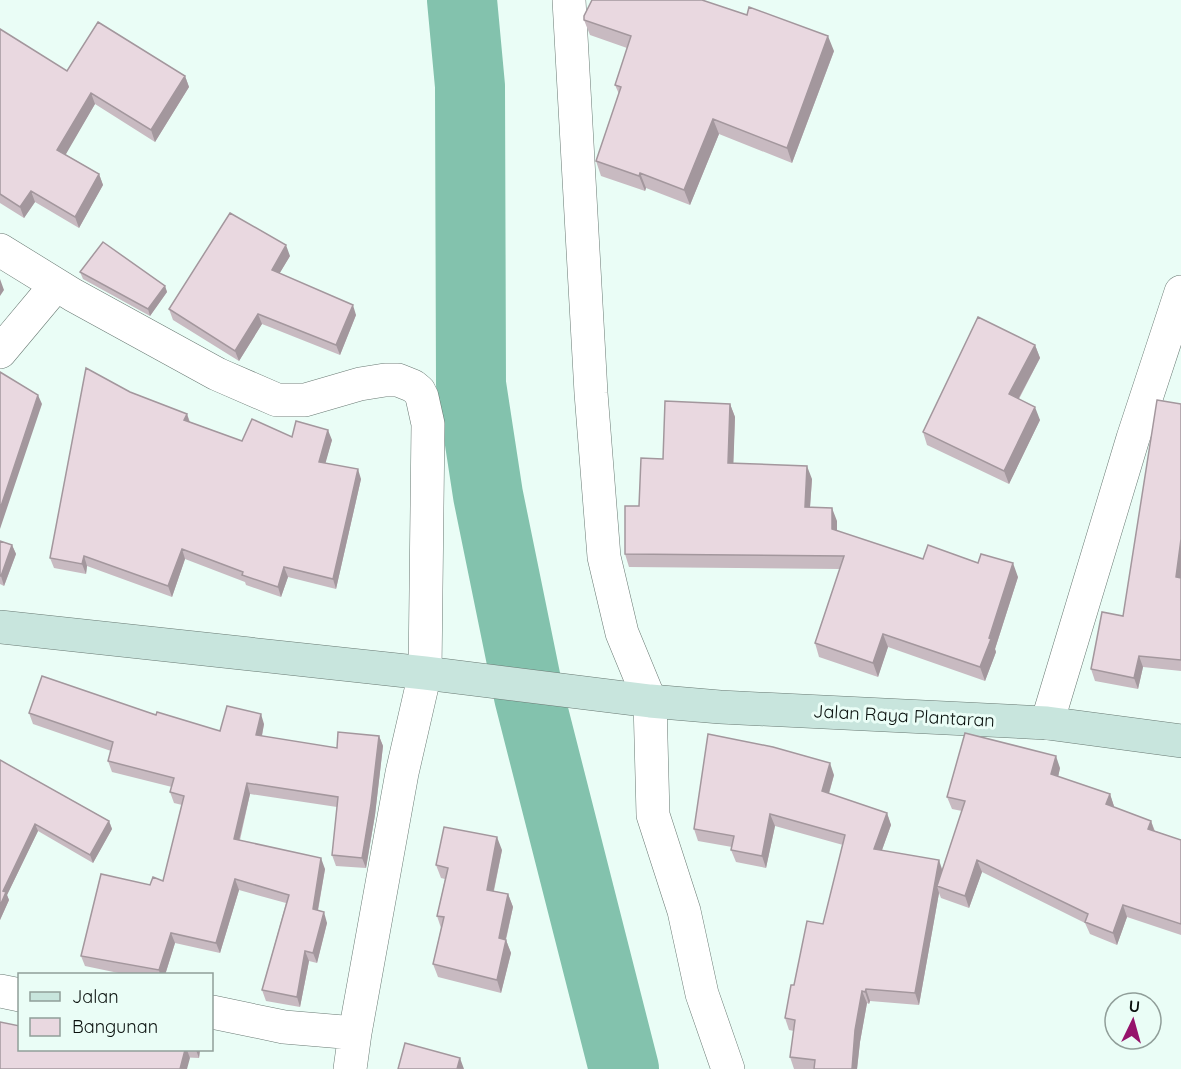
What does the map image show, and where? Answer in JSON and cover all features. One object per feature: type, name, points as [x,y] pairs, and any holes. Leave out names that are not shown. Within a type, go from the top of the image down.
[{"type":"main road","name":"Jalan Raya Plantaran","points":[[0,627],[439,675],[638,700],[720,707],[1047,723],[1181,741]]},
{"type":"street","points":[[569,0],[591,393],[604,557],[638,700],[653,815],[684,911],[702,994],[728,1069]]},
{"type":"street","points":[[0,250],[56,285],[217,374],[276,400],[315,399],[360,384],[385,380],[405,382],[422,397],[428,424],[439,675],[402,773],[350,1069]]},
{"type":"street","points":[[0,352],[56,285]]},
{"type":"street","points":[[1047,723],[1133,438],[1180,297]]},
{"type":"street","points":[[0,992],[18,995]]},
{"type":"street","points":[[213,1012],[284,1027],[355,1033]]},
{"type":"building","points":[[592,0],[702,0],[747,15],[749,7],[828,36],[787,148],[713,119],[684,190],[640,173],[639,176],[596,161],[621,87],[615,85],[631,36],[584,20]]},
{"type":"building","points":[[98,22],[185,76],[151,130],[91,93],[57,150],[99,174],[75,217],[31,191],[20,207],[0,194],[0,29],[67,71]]},
{"type":"building","points":[[230,213],[286,245],[272,270],[353,305],[336,345],[258,314],[235,351],[169,309]]},
{"type":"building","points":[[103,242],[165,286],[148,309],[80,272]]},
{"type":"building","points":[[978,317],[1035,345],[1009,394],[1035,407],[1004,471],[923,432]]},
{"type":"building","points":[[86,368],[130,392],[187,414],[184,420],[242,441],[252,419],[292,437],[296,421],[328,430],[319,462],[358,469],[333,579],[284,567],[278,587],[242,575],[243,572],[182,549],[168,586],[84,556],[82,564],[50,558]]},
{"type":"building","points":[[0,372],[38,395],[0,509]]},
{"type":"building","points":[[1157,400],[1181,404],[1181,539],[1176,577],[1181,578],[1181,660],[1139,656],[1134,678],[1091,669],[1102,612],[1123,616]]},
{"type":"building","points":[[665,401],[730,404],[728,463],[807,466],[805,507],[832,508],[832,529],[923,559],[928,545],[978,563],[981,554],[1013,563],[989,638],[991,639],[980,667],[883,634],[873,663],[815,643],[844,556],[625,554],[625,506],[639,506],[641,458],[663,459]]},
{"type":"building","points":[[0,541],[12,545],[1,576],[0,576]]},
{"type":"building","points":[[42,676],[156,715],[157,712],[220,731],[227,706],[261,714],[256,735],[337,748],[338,732],[379,736],[362,858],[332,855],[338,797],[247,783],[234,839],[321,858],[313,909],[324,912],[313,953],[305,951],[297,997],[262,990],[289,895],[235,879],[216,943],[171,933],[159,970],[81,956],[101,874],[150,885],[153,877],[163,881],[184,796],[170,792],[174,778],[108,761],[113,742],[29,713]]},
{"type":"building","points":[[965,733],[1056,756],[1051,774],[1110,794],[1106,804],[1151,821],[1148,829],[1181,840],[1181,924],[1123,905],[1113,933],[1085,922],[1088,914],[977,860],[965,896],[937,886],[965,801],[947,797]]},
{"type":"building","points":[[708,734],[773,747],[830,763],[822,791],[887,813],[874,849],[939,860],[915,993],[866,989],[865,992],[862,991],[855,1030],[852,1069],[814,1069],[815,1060],[790,1057],[795,1020],[785,1018],[807,921],[823,924],[845,835],[770,814],[762,856],[731,850],[734,836],[694,829]]},
{"type":"building","points":[[0,760],[109,821],[90,855],[35,824],[3,891],[6,892],[0,906]]},
{"type":"building","points":[[444,827],[497,837],[487,890],[508,894],[499,938],[506,940],[497,980],[433,964],[444,917],[437,916],[448,868],[436,865]]},
{"type":"building","points":[[0,1022],[18,1026],[18,1051],[185,1051],[180,1069],[0,1069]]},
{"type":"building","points":[[405,1043],[460,1058],[457,1069],[398,1069]]},
{"type":"waterway","points":[[462,0],[470,86],[471,384],[488,495],[529,696],[624,1069]]}]
